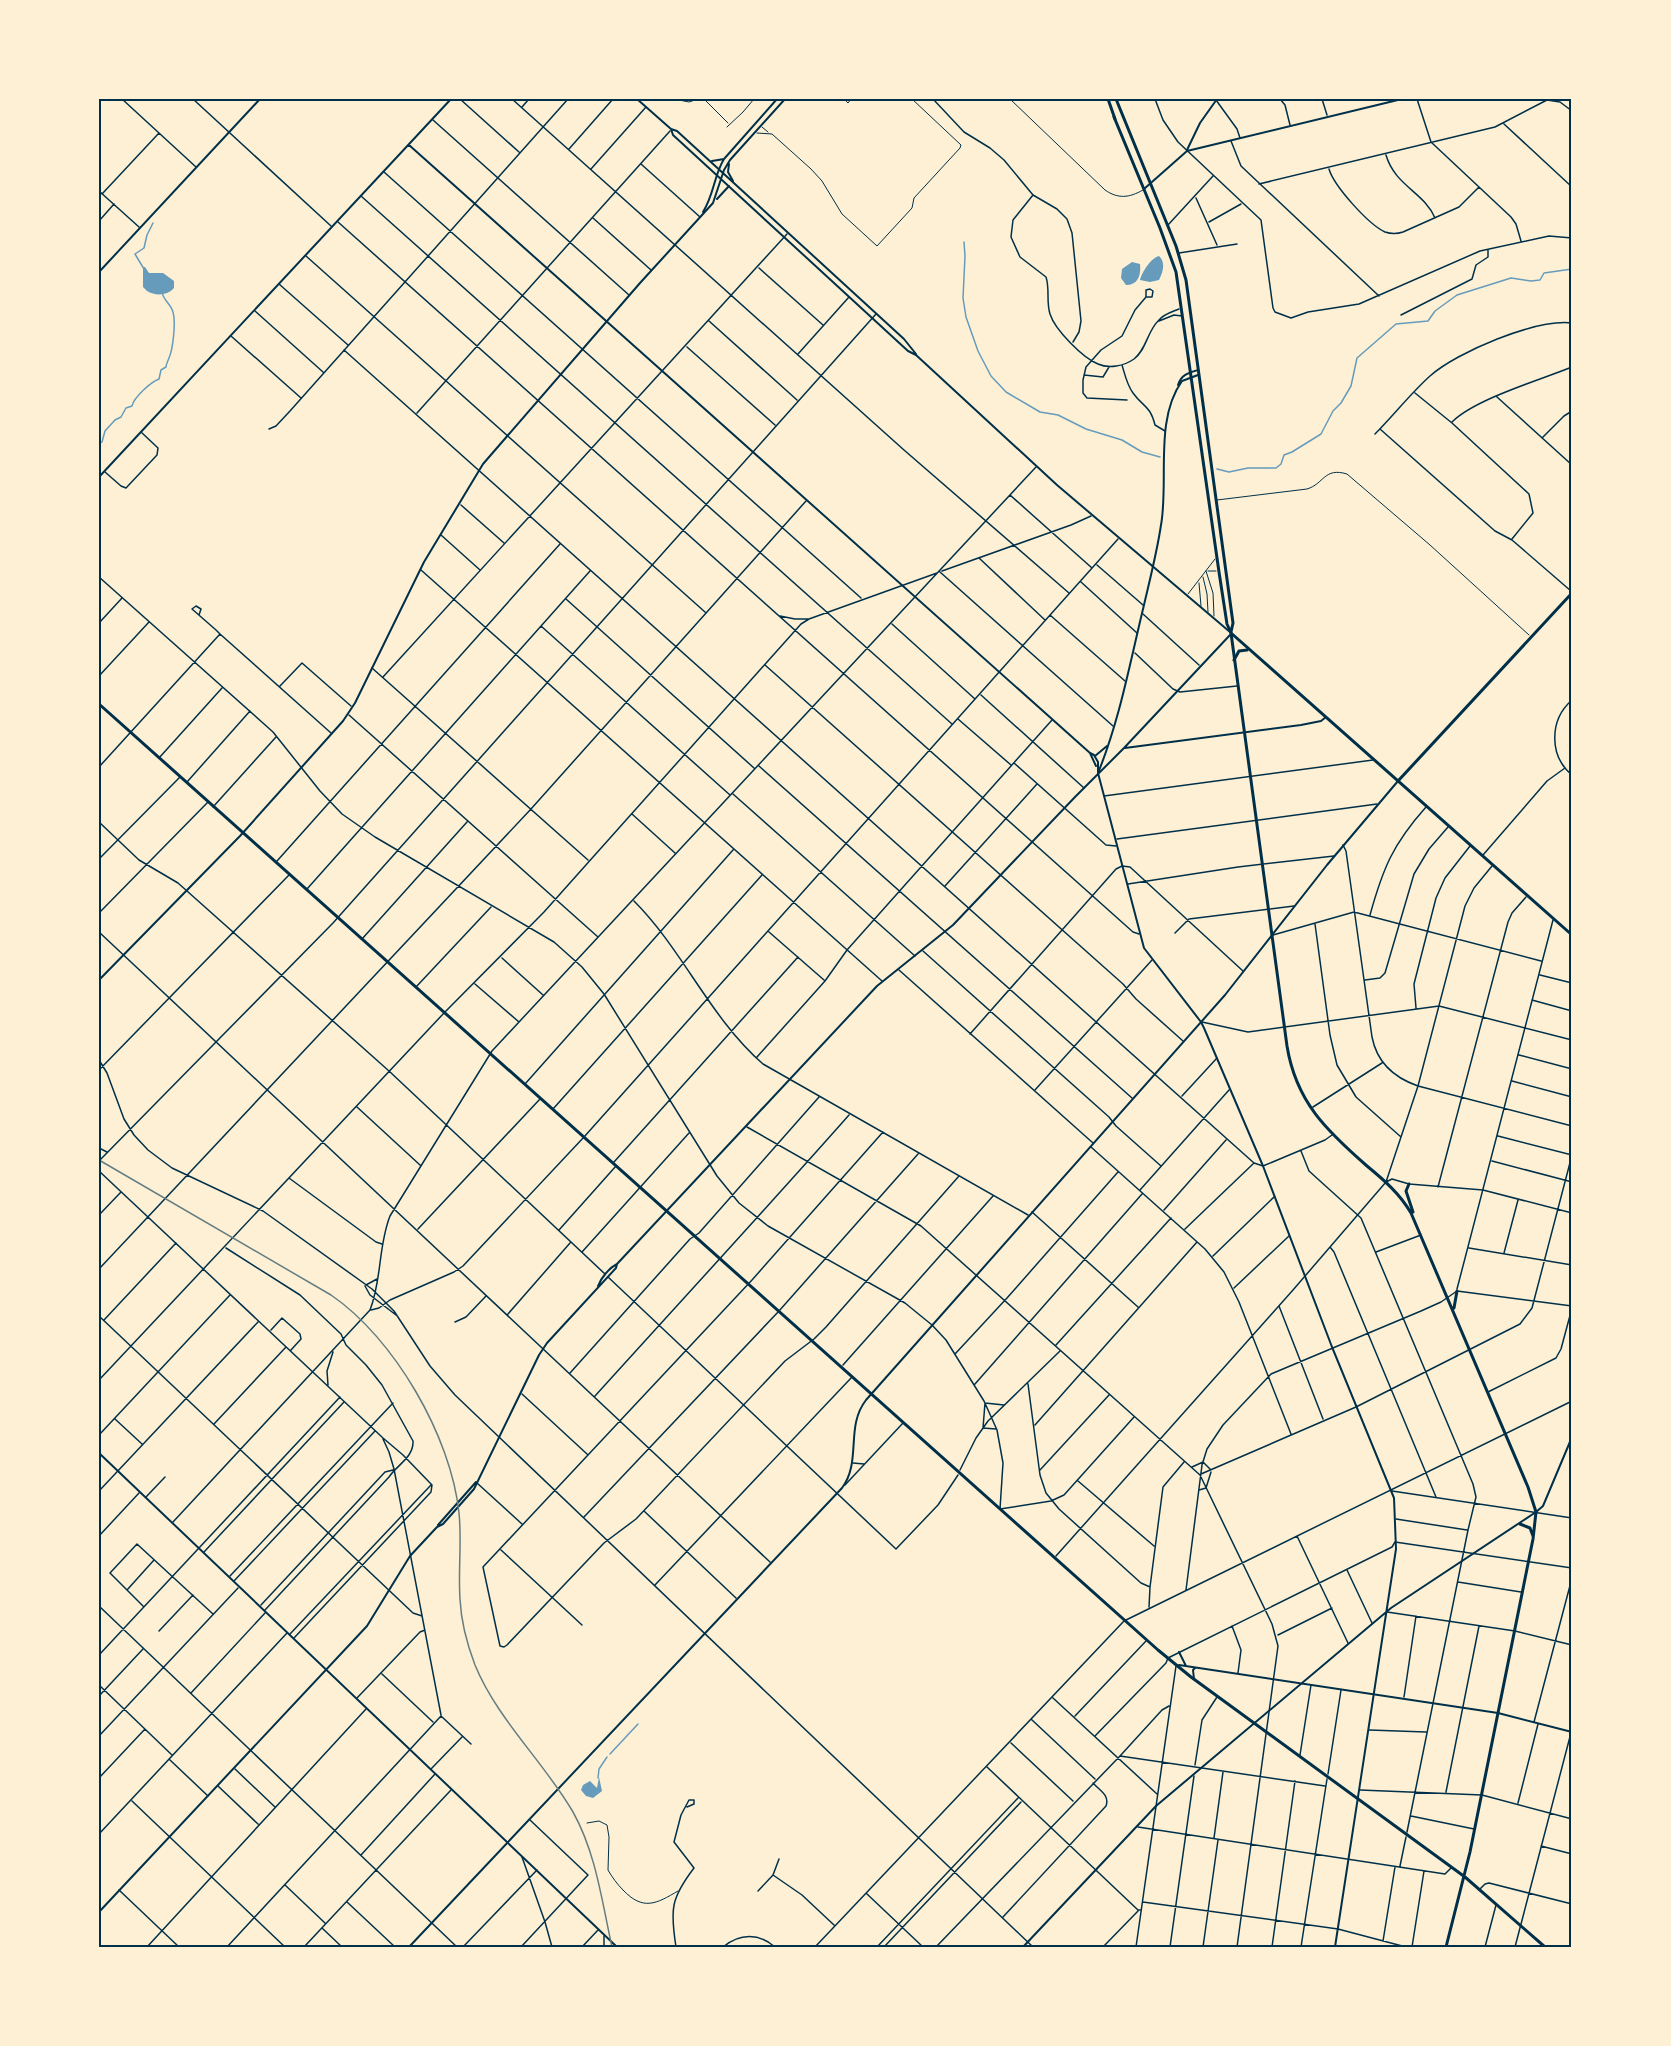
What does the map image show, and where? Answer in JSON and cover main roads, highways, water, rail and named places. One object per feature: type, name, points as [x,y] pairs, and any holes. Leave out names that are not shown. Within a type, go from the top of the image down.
[{"type":"main road","points":[[1107,99],[1176,272],[1216,557],[1227,624],[1231,633],[1284,1027],[1292,1068],[1299,1087],[1311,1108],[1332,1135],[1386,1182],[1414,1217]]},
{"type":"main road","points":[[1117,100],[1178,253],[1186,280],[1233,623],[1231,633]]},
{"type":"main road","points":[[1398,781],[1572,592]]},
{"type":"main road","points":[[1231,633],[1571,933]]},
{"type":"main road","points":[[1234,660],[1239,651],[1245,649],[1251,651]]},
{"type":"main road","points":[[99,705],[1124,1621],[1194,1679],[1465,1877],[1545,1947]]},
{"type":"main road","points":[[1409,1184],[1406,1191],[1414,1217],[1536,1512],[1529,1560],[1475,1830],[1446,1947]]},
{"type":"main road","points":[[1453,1310],[1456,1291]]},
{"type":"main road","points":[[1520,1524],[1530,1528],[1533,1538]]},
{"type":"water","points":[[1159,256],[1163,271],[1159,280],[1150,282],[1140,280],[1147,266]]},
{"type":"water","points":[[1132,262],[1140,264],[1139,275],[1134,283],[1126,285],[1121,278],[1122,269]]},
{"type":"water","points":[[143,267],[149,273],[163,273],[174,281],[174,288],[168,293],[161,294],[147,291],[143,287]]},
{"type":"water","points":[[599,1777],[602,1791],[593,1798],[586,1796],[581,1790],[583,1785],[590,1781],[597,1788]]},
{"type":"waterway","points":[[144,269],[135,254],[144,248],[153,223]]},
{"type":"waterway","points":[[964,242],[963,298],[966,317],[978,351],[991,376],[1006,392],[1040,412],[1058,415],[1086,429],[1122,440],[1142,452],[1160,457]]},
{"type":"waterway","points":[[1217,469],[1229,472],[1248,468],[1276,468],[1281,464],[1284,455],[1321,434],[1333,411],[1341,403],[1351,386],[1357,358],[1396,324],[1428,321],[1435,311],[1457,295],[1511,278],[1540,280],[1544,273],[1572,269]]},
{"type":"waterway","points":[[99,443],[102,442],[105,431],[121,417],[126,408],[132,406],[143,390],[159,379],[161,370],[166,367],[172,348],[174,316],[162,292]]},
{"type":"waterway","points":[[610,1754],[638,1724]]},
{"type":"waterway","points":[[598,1778],[599,1769],[607,1757]]},
{"type":"railway","points":[[99,1160],[331,1295],[376,1336],[416,1391],[432,1422],[454,1483],[460,1524],[461,1607],[469,1649],[484,1685],[508,1722],[549,1776],[581,1828],[593,1861],[612,1947]]}]
